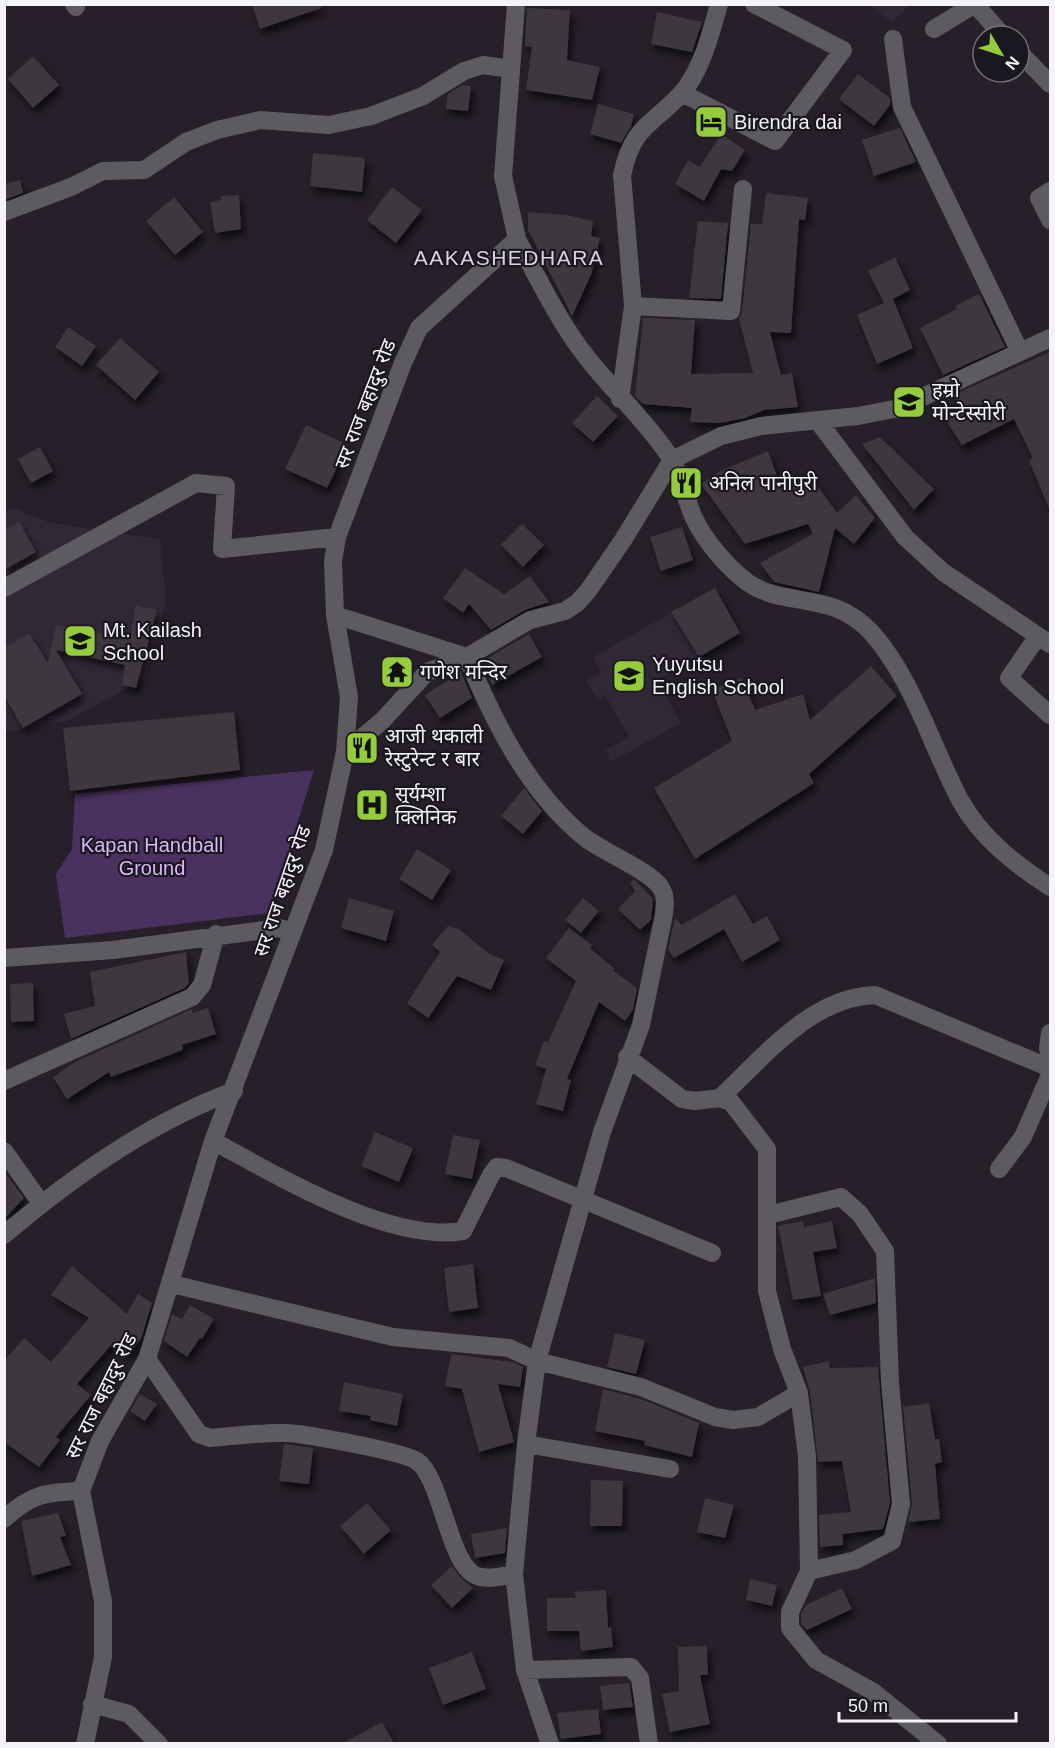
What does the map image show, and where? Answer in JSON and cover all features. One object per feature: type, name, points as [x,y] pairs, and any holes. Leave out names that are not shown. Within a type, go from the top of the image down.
[{"type":"street","points":[[516,4],[503,176],[517,239],[570,334],[620,399],[650,428],[672,460],[694,519],[722,558],[748,582],[765,591],[827,604],[849,614],[870,631],[891,659],[966,808],[983,832],[1013,862],[1050,887]]},
{"type":"street","points":[[620,399],[633,306],[622,175],[626,154],[640,129],[682,93],[698,66],[719,4]]},
{"type":"street","points":[[682,93],[775,141],[843,50],[754,4]]},
{"type":"street","points":[[934,29],[975,4],[993,24]]},
{"type":"street","points":[[893,39],[902,107],[1020,352]]},
{"type":"street","points":[[1031,64],[1050,84]]},
{"type":"street","points":[[4,212],[103,171],[144,170],[186,142],[217,130],[260,120],[329,125],[371,116],[423,96],[483,65],[511,69]]},
{"type":"street","points":[[633,306],[731,311],[743,189]]},
{"type":"street","points":[[1050,191],[1039,198],[1050,220]]},
{"type":"street","name":"सर राज बहादुर रोड","points":[[85,1743],[103,1657],[103,1601],[81,1491],[100,1441],[147,1359],[172,1284],[213,1141],[234,1091],[324,850],[345,752],[349,697],[335,615],[333,561],[337,537],[403,363],[419,328],[517,239]]},
{"type":"street","points":[[345,752],[382,721],[427,672],[467,657],[530,620],[565,611],[577,603],[588,591],[617,548],[672,460],[721,436],[761,426],[818,421],[899,408],[1050,338]]},
{"type":"street","points":[[818,421],[905,537],[943,572],[1044,640],[1009,678],[1050,715]]},
{"type":"street","points":[[4,588],[196,483],[226,486],[222,549],[337,537]]},
{"type":"street","points":[[335,615],[467,657],[489,710],[537,788],[584,838],[657,882],[665,898],[662,926],[641,1025],[627,1058],[602,1132],[537,1361],[526,1444],[514,1574],[525,1670],[550,1743]]},
{"type":"street","points":[[4,958],[113,950],[216,934],[279,928],[293,932]]},
{"type":"street","points":[[4,1081],[192,997],[202,985],[216,934]]},
{"type":"street","points":[[720,1098],[816,1011],[875,995],[1050,1068]]},
{"type":"street","points":[[1050,1033],[1047,1048],[1050,1058]]},
{"type":"street","points":[[627,1058],[682,1099],[695,1101],[720,1098],[731,1102],[767,1149],[767,1291],[782,1349],[799,1394],[807,1456],[809,1571],[790,1611],[790,1629],[816,1660],[872,1691],[938,1743]]},
{"type":"street","points":[[999,1169],[1023,1137],[1050,1076]]},
{"type":"street","points":[[4,1235],[41,1203],[124,1146],[203,1102],[234,1091]]},
{"type":"street","points":[[213,1141],[364,1216],[400,1229],[464,1231],[497,1167],[506,1168],[712,1253]]},
{"type":"street","points":[[4,1151],[41,1203]]},
{"type":"street","points":[[768,1215],[840,1197],[860,1214],[885,1251],[890,1383],[901,1504],[892,1541],[856,1560],[809,1571]]},
{"type":"street","points":[[172,1284],[393,1337],[510,1348],[537,1361],[641,1387],[715,1418],[733,1420],[758,1417],[799,1394]]},
{"type":"street","points":[[147,1359],[199,1434],[210,1438],[288,1433],[373,1448],[416,1460],[429,1472],[447,1530],[467,1568],[475,1576],[482,1577],[514,1574]]},
{"type":"street","points":[[526,1444],[670,1468]]},
{"type":"street","points":[[4,1519],[16,1509],[46,1492],[81,1491]]},
{"type":"street","points":[[525,1670],[631,1667],[640,1678],[649,1743]]},
{"type":"street","points":[[92,1704],[129,1714],[159,1743]]},
{"type":"shaded area","points":[[870,5],[909,5],[892,23]]},
{"type":"shaded area","name":"Mt. Kailash School","points":[[12,508],[51,523],[160,539],[166,602],[145,679],[69,720],[5,732],[4,512]]},
{"type":"shaded area","name":"Yuyutsu English School","points":[[715,588],[740,633],[657,680],[681,723],[611,762],[605,750],[629,737],[605,695],[597,699],[586,680],[601,672],[593,657]]},
{"type":"green space","name":"Kapan Handball Ground","points":[[314,770],[269,913],[65,938],[56,874],[72,849],[75,794]]},
{"type":"building","points":[[252,4],[321,4],[321,8],[260,29]]},
{"type":"building","points":[[527,8],[570,10],[567,60],[600,67],[592,100],[526,90],[532,47],[525,46]]},
{"type":"building","points":[[657,12],[702,22],[692,52],[651,44]]},
{"type":"building","points":[[33,56],[59,85],[33,108],[8,79]]},
{"type":"building","points":[[858,74],[890,98],[890,105],[874,126],[839,99]]},
{"type":"building","points":[[463,85],[471,86],[468,111],[446,109],[448,94]]},
{"type":"building","points":[[598,104],[634,114],[631,127],[621,143],[590,134]]},
{"type":"building","points":[[900,128],[916,162],[874,176],[862,140]]},
{"type":"building","points":[[721,134],[745,150],[732,171],[721,169],[704,201],[675,184],[688,160],[700,167]]},
{"type":"building","points":[[313,153],[365,158],[362,192],[310,186]]},
{"type":"building","points":[[20,180],[23,193],[4,200],[4,184]]},
{"type":"building","points":[[392,187],[422,210],[396,243],[367,220]]},
{"type":"building","points":[[766,193],[808,198],[805,220],[799,219],[791,333],[770,332],[781,375],[792,373],[798,407],[764,410],[745,418],[720,423],[690,422],[692,408],[643,404],[635,396],[643,318],[695,320],[691,374],[753,373],[739,319],[742,312],[751,224],[762,224]]},
{"type":"building","points":[[239,195],[241,229],[215,233],[210,202],[221,200],[221,196]]},
{"type":"building","points":[[174,197],[203,232],[175,255],[146,221]]},
{"type":"building","points":[[528,212],[566,215],[593,221],[591,236],[600,238],[591,275],[572,316],[528,230]]},
{"type":"building","points":[[698,221],[728,223],[721,299],[689,298]]},
{"type":"building","points":[[895,257],[910,290],[889,301],[893,299],[913,348],[877,364],[857,315],[884,303],[868,271]]},
{"type":"building","points":[[979,294],[1005,347],[943,375],[920,328],[957,309],[955,306]]},
{"type":"building","points":[[68,327],[96,346],[82,366],[55,347]]},
{"type":"building","points":[[120,338],[159,372],[135,400],[96,365]]},
{"type":"building","points":[[1050,352],[1050,511],[1029,460],[1033,458],[1014,419],[962,445],[941,413],[958,405],[953,395]]},
{"type":"building","points":[[597,396],[618,416],[593,442],[572,423]]},
{"type":"building","points":[[306,425],[348,445],[327,488],[285,469]]},
{"type":"building","points":[[880,437],[934,489],[914,510],[862,444]]},
{"type":"building","points":[[40,447],[53,471],[31,483],[18,459]]},
{"type":"building","points":[[768,451],[783,492],[809,474],[837,513],[856,495],[875,518],[854,544],[835,528],[819,592],[774,582],[760,563],[813,534],[808,524],[745,544],[701,484],[720,471]]},
{"type":"building","points":[[19,522],[36,552],[4,570],[4,531]]},
{"type":"building","points":[[522,524],[544,545],[523,567],[501,545]]},
{"type":"building","points":[[682,527],[693,560],[661,571],[650,537]]},
{"type":"building","points":[[465,568],[504,594],[530,576],[549,602],[525,610],[491,630],[469,604],[463,613],[443,598]]},
{"type":"building","points":[[715,588],[740,633],[699,657],[671,612]]},
{"type":"building","points":[[136,605],[157,610],[136,688],[122,685],[125,665],[56,650],[82,694],[23,728],[4,695],[4,648],[29,633],[48,663],[56,625],[130,638]]},
{"type":"building","points":[[529,634],[542,657],[492,685],[481,662]]},
{"type":"building","points":[[871,666],[897,696],[809,774],[814,783],[695,859],[654,788],[732,741],[712,690],[742,678],[755,710],[803,694],[810,720]]},
{"type":"building","points":[[461,672],[472,698],[440,718],[425,695]]},
{"type":"building","points":[[234,712],[240,770],[70,791],[63,728]]},
{"type":"building","points":[[524,788],[542,811],[523,834],[501,816]]},
{"type":"building","points":[[417,849],[451,870],[432,900],[399,879]]},
{"type":"building","points":[[634,879],[653,899],[651,920],[640,930],[618,909],[635,891],[630,883]]},
{"type":"building","points":[[735,894],[753,924],[767,916],[780,940],[742,962],[724,929],[674,958],[668,949],[675,918],[682,925]]},
{"type":"building","points":[[349,898],[394,911],[386,941],[341,928]]},
{"type":"building","points":[[583,898],[599,911],[581,933],[565,920]]},
{"type":"building","points":[[448,926],[459,929],[488,953],[504,960],[491,990],[457,976],[428,1018],[407,1003],[440,952],[432,945]]},
{"type":"building","points":[[569,928],[592,945],[590,948],[615,969],[613,970],[637,988],[633,1010],[625,1021],[599,1002],[567,1079],[571,1080],[563,1111],[536,1104],[546,1069],[535,1065],[544,1041],[548,1042],[576,981],[546,958]]},
{"type":"building","points":[[186,952],[189,983],[185,988],[71,1039],[64,1014],[95,1006],[90,972]]},
{"type":"building","points":[[33,983],[34,1021],[11,1022],[10,984]]},
{"type":"building","points":[[208,1008],[216,1034],[182,1045],[183,1050],[111,1077],[109,1072],[67,1099],[53,1077],[77,1061],[192,1009],[192,1013]]},
{"type":"building","points":[[375,1132],[413,1148],[399,1182],[361,1166]]},
{"type":"building","points":[[453,1135],[480,1140],[472,1179],[445,1174]]},
{"type":"building","points":[[4,1171],[24,1198],[4,1219]]},
{"type":"building","points":[[803,1221],[804,1227],[832,1221],[837,1248],[813,1252],[821,1296],[793,1300],[778,1226]]},
{"type":"building","points":[[473,1264],[478,1308],[449,1312],[444,1268]]},
{"type":"building","points":[[72,1266],[127,1314],[138,1294],[152,1303],[141,1339],[128,1355],[113,1343],[77,1384],[91,1395],[56,1437],[60,1440],[39,1467],[4,1442],[4,1361],[24,1338],[51,1362],[89,1318],[51,1295]]},
{"type":"building","points":[[875,1278],[876,1303],[830,1315],[823,1294]]},
{"type":"building","points":[[190,1305],[214,1319],[202,1339],[200,1338],[187,1357],[164,1341],[172,1314],[182,1319]]},
{"type":"building","points":[[615,1333],[645,1340],[636,1374],[607,1367]]},
{"type":"building","points":[[451,1354],[512,1362],[523,1367],[520,1387],[498,1384],[514,1442],[479,1452],[462,1389],[445,1386]]},
{"type":"building","points":[[829,1361],[830,1368],[878,1367],[890,1503],[883,1529],[843,1534],[843,1545],[820,1547],[819,1515],[851,1512],[842,1461],[818,1462],[810,1392],[803,1367]]},
{"type":"building","points":[[344,1382],[403,1394],[397,1426],[370,1420],[371,1416],[339,1411]]},
{"type":"building","points":[[603,1389],[644,1400],[699,1423],[692,1457],[644,1445],[645,1441],[595,1431]]},
{"type":"building","points":[[140,1394],[157,1404],[145,1421],[130,1411]]},
{"type":"building","points":[[929,1403],[935,1439],[939,1439],[942,1462],[935,1464],[940,1519],[908,1522],[912,1503],[903,1407]]},
{"type":"building","points":[[284,1444],[313,1448],[309,1484],[279,1481]]},
{"type":"building","points":[[591,1480],[623,1481],[622,1526],[590,1526]]},
{"type":"building","points":[[705,1498],[734,1505],[725,1538],[697,1532]]},
{"type":"building","points":[[367,1503],[391,1530],[364,1554],[340,1526]]},
{"type":"building","points":[[58,1513],[66,1536],[60,1537],[71,1565],[32,1576],[21,1521]]},
{"type":"building","points":[[507,1528],[505,1553],[475,1558],[471,1534]]},
{"type":"building","points":[[452,1566],[473,1588],[452,1608],[431,1585]]},
{"type":"building","points":[[750,1579],[777,1585],[772,1606],[746,1600]]},
{"type":"building","points":[[842,1588],[852,1609],[807,1630],[801,1624],[801,1614],[806,1605]]},
{"type":"building","points":[[606,1590],[608,1628],[611,1627],[613,1647],[581,1651],[579,1631],[547,1631],[547,1598],[576,1598],[575,1592]]},
{"type":"building","points":[[707,1646],[708,1675],[700,1675],[710,1724],[670,1732],[662,1694],[679,1691],[678,1647]]},
{"type":"building","points":[[472,1652],[486,1689],[443,1705],[429,1668]]},
{"type":"building","points":[[629,1683],[633,1707],[603,1710],[600,1686]]},
{"type":"building","points":[[598,1709],[601,1734],[561,1739],[557,1713]]},
{"type":"building","points":[[382,1722],[394,1743],[343,1743]]},
{"type":"place","name":"Birendra dai","points":[[711,122]]},
{"type":"place","name":"हम्रो मोन्टेस्सोरी","points":[[909,402]]},
{"type":"place","name":"अनिल पानीपुरी","points":[[686,483]]},
{"type":"place","name":"Mt. Kailash School","points":[[80,641]]},
{"type":"place","name":"गणेश मन्दिर","points":[[397,672]]},
{"type":"place","name":"Yuyutsu English School","points":[[629,676]]},
{"type":"place","name":"आजी थकाली रेस्टुरेन्ट र बार","points":[[362,748]]},
{"type":"place","name":"सूर्यम्शा क्लिनिक","points":[[372,805]]},
{"type":"district","name":"AAKASHEDHARA","points":[[509,257]]}]
